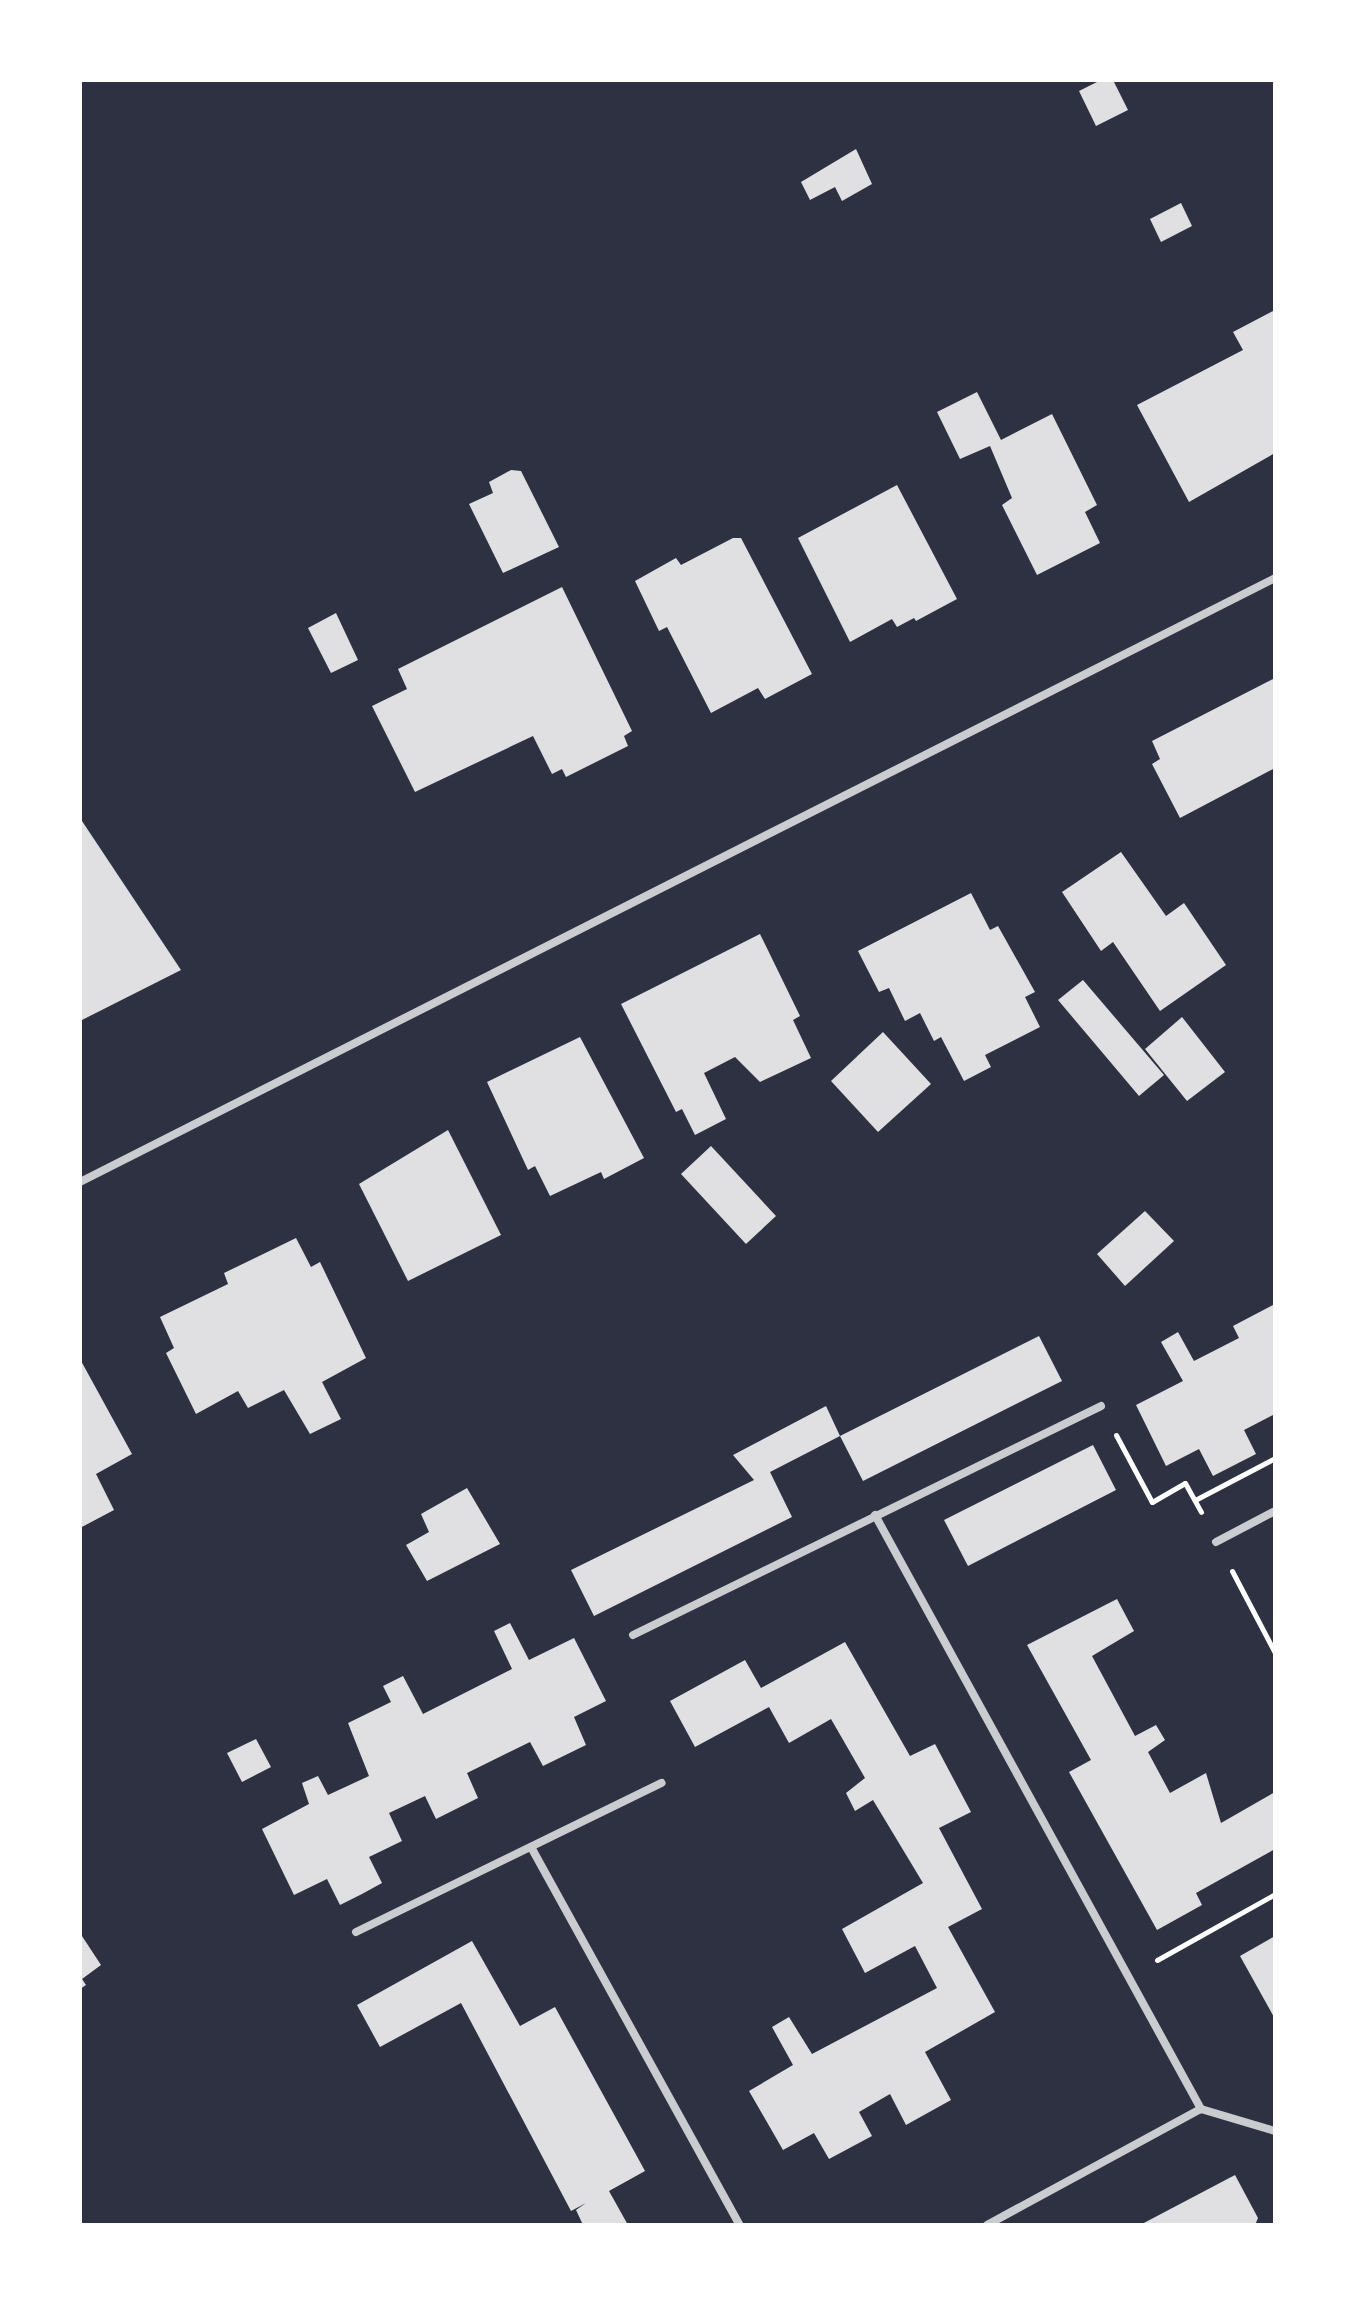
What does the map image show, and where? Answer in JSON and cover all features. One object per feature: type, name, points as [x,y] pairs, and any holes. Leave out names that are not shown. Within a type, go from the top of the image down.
[{"type":"street","points":[[80,1182],[1275,578]]},
{"type":"street","points":[[633,1635],[1101,1406]]},
{"type":"street","points":[[1216,1542],[1275,1511]]},
{"type":"street","points":[[875,1515],[1201,2109],[1275,2131]]},
{"type":"street","points":[[356,1932],[662,1783]]},
{"type":"street","points":[[531,1847],[740,2225]]},
{"type":"street","points":[[987,2225],[1201,2109]]},
{"type":"path","points":[[1195,1500],[1275,1458]]},
{"type":"path","points":[[1128,1976],[1275,1894]]},
{"type":"building","points":[[1101,80],[1113,80],[1128,110],[1096,126],[1079,91]]},
{"type":"building","points":[[856,149],[872,184],[842,201],[835,187],[810,200],[801,182]]},
{"type":"building","points":[[1181,203],[1192,226],[1161,242],[1150,219]]},
{"type":"building","points":[[1275,310],[1275,453],[1189,502],[1137,405],[1243,350],[1233,332]]},
{"type":"building","points":[[977,392],[1001,440],[1052,414],[1097,505],[1085,512],[1100,543],[1037,575],[1002,505],[1012,498],[990,446],[960,459],[937,412]]},
{"type":"building","points":[[511,470],[521,471],[559,547],[503,573],[469,504],[493,493],[489,482]]},
{"type":"building","points":[[897,485],[957,599],[916,621],[914,618],[897,627],[892,619],[850,642],[798,538]]},
{"type":"building","points":[[733,538],[741,538],[812,674],[765,699],[758,688],[711,713],[667,627],[659,631],[635,581],[676,558],[681,565]]},
{"type":"building","points":[[562,587],[632,731],[624,736],[628,746],[566,777],[562,769],[552,774],[533,736],[415,792],[372,706],[407,689],[398,669]]},
{"type":"building","points":[[336,613],[358,660],[331,673],[308,628]]},
{"type":"building","points":[[1275,678],[1275,768],[1180,818],[1152,764],[1160,759],[1152,741]]},
{"type":"building","points":[[80,818],[181,970],[80,1021]]},
{"type":"building","points":[[1121,852],[1166,916],[1184,903],[1226,965],[1160,1011],[1113,942],[1101,951],[1062,892]]},
{"type":"building","points":[[971,893],[990,930],[998,926],[1035,992],[1025,997],[1040,1027],[985,1055],[991,1067],[964,1081],[941,1037],[934,1041],[920,1013],[905,1021],[889,988],[879,992],[858,951]]},
{"type":"building","points":[[760,934],[800,1016],[793,1020],[811,1058],[760,1082],[735,1057],[704,1073],[726,1119],[695,1135],[682,1109],[676,1112],[621,1004]]},
{"type":"building","points":[[1083,980],[1164,1075],[1139,1096],[1058,1000]]},
{"type":"building","points":[[1182,1017],[1225,1072],[1187,1101],[1145,1049]]},
{"type":"building","points":[[883,1032],[931,1084],[878,1132],[831,1081]]},
{"type":"building","points":[[580,1037],[644,1158],[604,1179],[601,1172],[550,1196],[535,1166],[528,1170],[487,1082]]},
{"type":"building","points":[[448,1130],[501,1235],[408,1281],[359,1184]]},
{"type":"building","points":[[711,1146],[776,1216],[746,1244],[681,1174]]},
{"type":"building","points":[[1145,1211],[1174,1241],[1125,1286],[1097,1254]]},
{"type":"building","points":[[296,1238],[311,1267],[320,1262],[366,1358],[322,1382],[341,1419],[310,1434],[284,1390],[248,1408],[238,1391],[196,1414],[166,1353],[174,1348],[160,1317],[228,1284],[224,1273]]},
{"type":"building","points":[[1275,1304],[1275,1414],[1244,1430],[1256,1454],[1213,1476],[1199,1449],[1166,1466],[1136,1405],[1183,1381],[1161,1342],[1178,1332],[1194,1361],[1239,1338],[1233,1326]]},
{"type":"building","points":[[1039,1336],[1062,1381],[863,1481],[840,1436]]},
{"type":"building","points":[[80,1359],[132,1454],[96,1474],[114,1510],[80,1528]]},
{"type":"building","points":[[826,1406],[840,1436],[770,1472],[792,1517],[594,1616],[571,1570],[754,1480],[733,1455]]},
{"type":"building","points":[[1093,1445],[1116,1490],[968,1566],[944,1520]]},
{"type":"building","points":[[467,1488],[500,1544],[427,1581],[406,1545],[429,1532],[421,1514]]},
{"type":"building","points":[[1117,1599],[1134,1631],[1092,1656],[1135,1736],[1156,1725],[1165,1740],[1148,1752],[1170,1793],[1206,1773],[1221,1823],[1275,1792],[1275,1849],[1196,1893],[1202,1905],[1157,1930],[1069,1772],[1091,1760],[1027,1645]]},
{"type":"building","points":[[510,1623],[529,1660],[574,1638],[606,1701],[574,1717],[586,1745],[543,1766],[530,1742],[467,1773],[478,1798],[436,1819],[425,1796],[389,1813],[402,1841],[369,1857],[382,1883],[362,1894],[340,1905],[327,1879],[294,1895],[262,1829],[309,1804],[302,1783],[318,1776],[328,1795],[369,1776],[348,1723],[391,1702],[383,1686],[403,1676],[423,1714],[512,1669],[494,1631]]},
{"type":"building","points":[[845,1642],[910,1756],[935,1744],[971,1812],[939,1828],[982,1909],[948,1927],[995,2012],[925,2052],[951,2100],[906,2125],[890,2094],[859,2112],[872,2136],[829,2159],[814,2133],[783,2150],[749,2091],[793,2065],[772,2027],[789,2017],[812,2054],[937,1988],[915,1946],[865,1973],[842,1929],[923,1883],[873,1800],[855,1811],[846,1793],[865,1778],[831,1719],[789,1743],[769,1707],[695,1747],[670,1701],[745,1660],[761,1688]]},
{"type":"building","points":[[256,1739],[271,1767],[242,1782],[227,1753]]},
{"type":"building","points":[[80,1933],[101,1965],[82,1979],[86,1985],[80,1989]]},
{"type":"building","points":[[1275,1936],[1275,2019],[1240,1956]]},
{"type":"building","points":[[472,1941],[520,2026],[555,2007],[645,2171],[609,2191],[628,2225],[583,2225],[576,2210],[586,2203],[571,2211],[461,2003],[380,2047],[357,2005]]},
{"type":"building","points":[[1235,2175],[1258,2218],[1255,2225],[1140,2225]]}]
